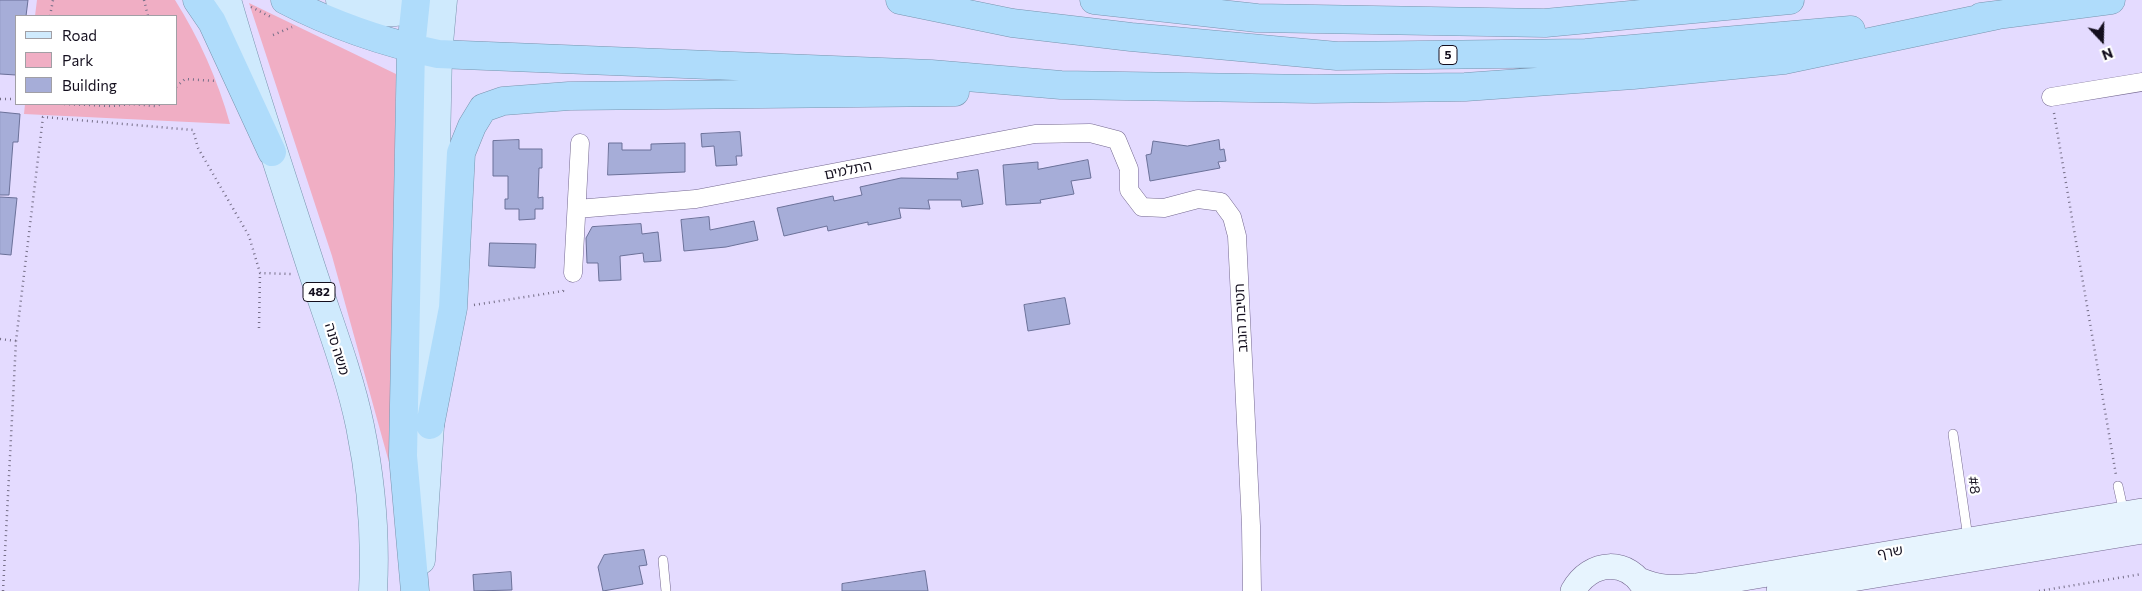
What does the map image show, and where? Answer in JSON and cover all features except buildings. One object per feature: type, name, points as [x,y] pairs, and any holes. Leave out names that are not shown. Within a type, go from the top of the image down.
[{"type":"highway","points":[[197,0],[212,22],[272,152]]},
{"type":"highway","points":[[285,0],[349,29],[411,48],[438,54],[931,74],[1061,85],[1314,90],[1465,88],[1623,76],[1784,60],[1998,15]]},
{"type":"highway","name":"5","points":[[900,0],[1012,23],[1131,37],[1337,56],[1586,53],[1780,37],[1998,15],[2111,0]]},
{"type":"highway","points":[[1094,0],[1257,18],[1546,23],[1790,0]]},
{"type":"highway","points":[[414,591],[403,456],[411,48],[419,2]]},
{"type":"highway","points":[[430,425],[453,308],[461,153],[472,126],[484,108],[503,101],[569,96],[940,93],[1061,85]]},
{"type":"main road","name":"משה סנה","points":[[227,0],[272,152],[338,349],[359,424],[370,486],[375,562],[373,591]]},
{"type":"main road","points":[[340,0],[394,13],[419,2]]},
{"type":"main road","points":[[420,591],[423,515],[430,425],[438,54],[443,0]]},
{"type":"street","points":[[2051,97],[2142,82]]},
{"type":"street","name":"התלמים","points":[[577,209],[696,199],[1035,134],[1090,133],[1117,140]]},
{"type":"street","name":"חטיבת הנגב","points":[[1117,140],[1129,169],[1129,190],[1142,207],[1164,208],[1198,199],[1221,202],[1232,217],[1237,236],[1251,526],[1252,591]]},
{"type":"street","points":[[573,273],[580,143]]},
{"type":"street","name":"שרף","points":[[1574,588],[1587,574],[1597,568],[1609,566],[1631,573],[1642,586],[1670,588],[1696,586],[2133,512]]},
{"type":"street","name":"שרף","points":[[1779,591],[2142,531]]},
{"type":"lane","name":"#8","points":[[1953,434],[1968,539]]},
{"type":"lane","points":[[2118,486],[2133,512]]},
{"type":"lane","points":[[663,560],[666,591]]},
{"type":"path","points":[[50,15],[54,0]]},
{"type":"path","points":[[144,0],[148,15]]},
{"type":"path","points":[[273,35],[293,27]]},
{"type":"path","points":[[178,86],[185,79],[214,81],[235,75]]},
{"type":"path","points":[[2051,97],[2118,486]]},
{"type":"path","points":[[0,99],[15,99]]},
{"type":"path","points":[[88,105],[122,105]]},
{"type":"path","points":[[144,105],[159,105]]},
{"type":"path","points":[[3,591],[16,341],[43,117],[193,130],[198,148],[249,236],[260,273],[259,328]]},
{"type":"path","points":[[260,273],[287,275],[312,270]]},
{"type":"path","points":[[453,308],[563,291],[573,273]]},
{"type":"path","points":[[0,339],[16,341]]},
{"type":"path","points":[[2039,591],[2142,574]]},
{"type":"green space","points":[[37,0],[175,0],[207,60],[220,91],[230,124],[24,114],[25,105],[178,105],[178,15],[35,15]]},
{"type":"green space","points":[[249,3],[396,74],[390,466],[332,256]]}]
